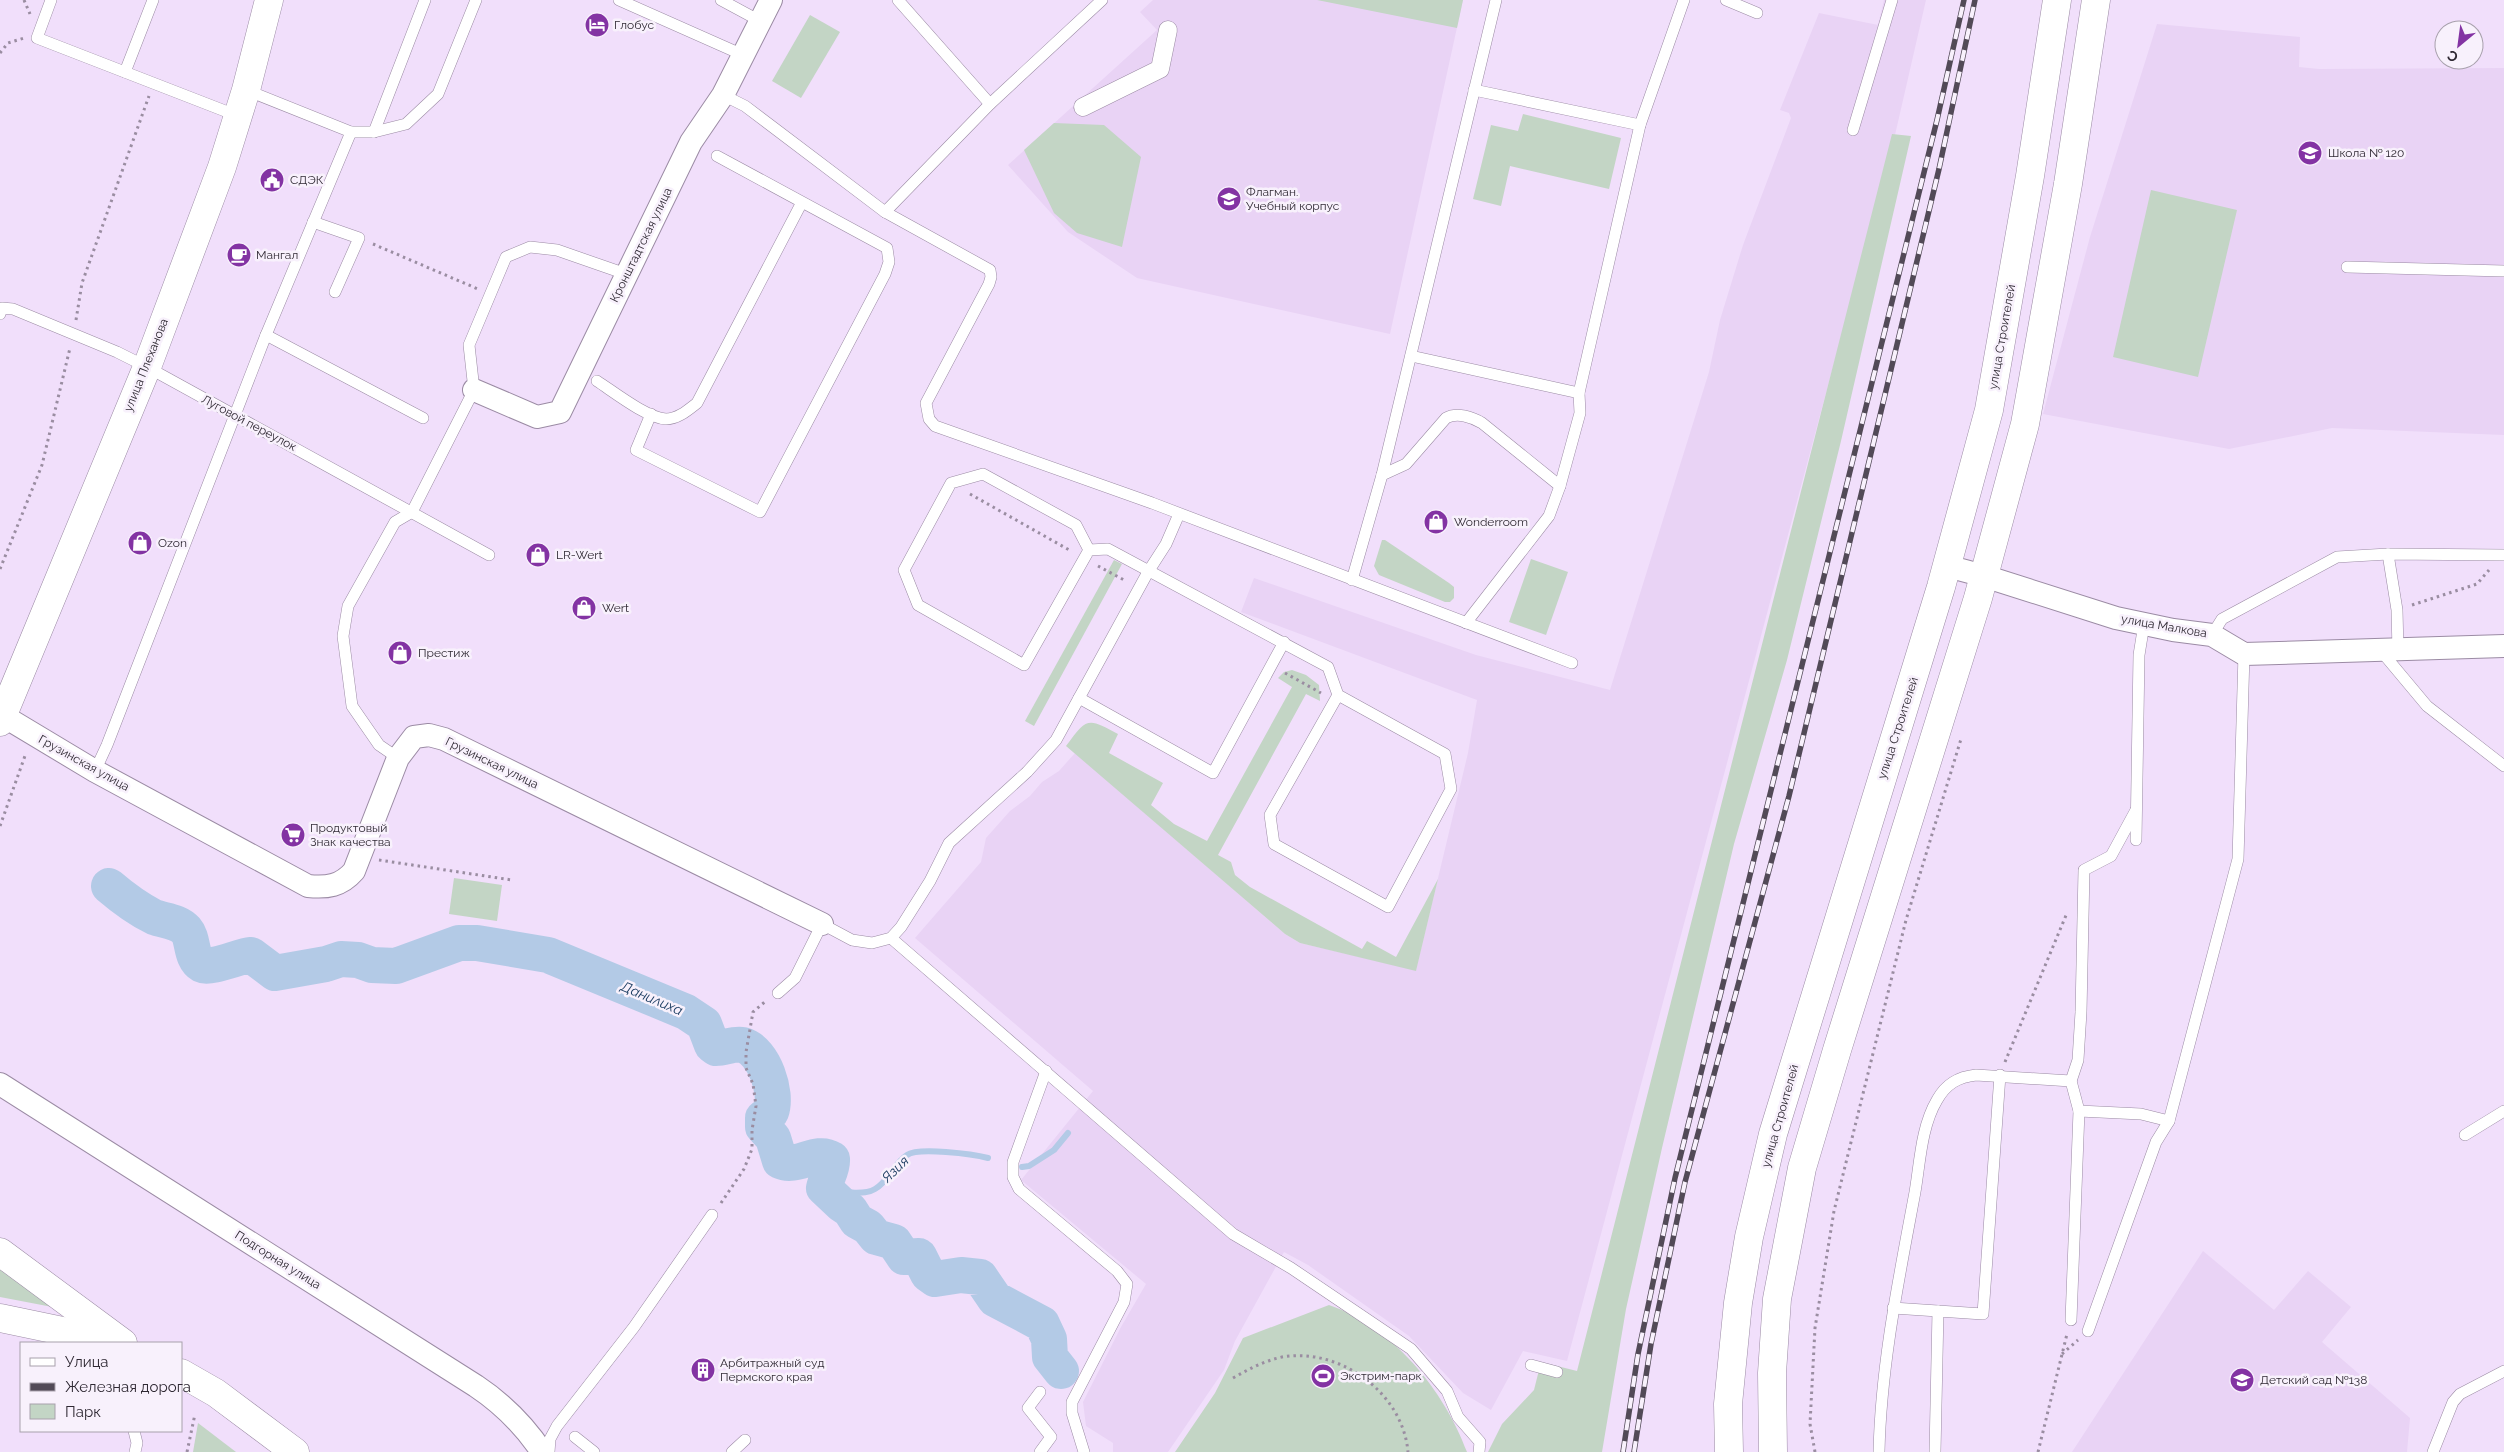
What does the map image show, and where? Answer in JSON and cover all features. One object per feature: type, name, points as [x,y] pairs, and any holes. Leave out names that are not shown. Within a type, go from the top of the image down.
[{"type":"main road","name":"улица Плеханова","points":[[1,721],[146,367],[227,153],[246,90],[269,0]]},
{"type":"main road","name":"улица Строителей","points":[[1729,1452],[1728,1404],[1738,1303],[1748,1237],[1772,1134],[1946,566],[1989,410],[2030,176],[2057,0]]},
{"type":"main road","points":[[1773,1452],[1772,1373],[1779,1289],[1802,1168],[1836,1050],[1984,576],[2024,424],[2068,184],[2096,0]]},
{"type":"main road","points":[[0,683],[50,565],[111,449]]},
{"type":"main road","points":[[1789,1452],[1787,1371],[1794,1298],[1833,1112],[1836,1050]]},
{"type":"main road","points":[[0,1252],[121,1342]]},
{"type":"main road","points":[[1722,1452],[1724,1411],[1738,1303]]},
{"type":"main road","points":[[0,1318],[117,1342]]},
{"type":"main road","points":[[182,1374],[216,1393],[295,1452]]},
{"type":"street","name":"Кронштадтская улица","points":[[474,390],[537,417],[560,412],[691,142],[723,95],[771,0]]},
{"type":"street","points":[[1083,107],[1160,69],[1168,30]]},
{"type":"street","name":"улица Малкова","points":[[1946,566],[1984,576],[2116,618],[2212,635],[2244,654]]},
{"type":"street","points":[[2244,654],[2504,646]]},
{"type":"street","name":"Грузинская улица","points":[[1,721],[308,886],[321,887],[340,883],[348,878],[357,864],[398,758],[414,737],[429,735],[444,739],[822,924]]},
{"type":"street","name":"Подгорная улица","points":[[0,1084],[489,1394],[522,1424],[542,1452]]},
{"type":"lane","points":[[51,0],[37,38],[238,116]]},
{"type":"lane","points":[[125,72],[153,0]]},
{"type":"lane","points":[[374,132],[425,0]]},
{"type":"lane","points":[[246,90],[351,132],[374,132],[406,124],[438,94],[476,0]]},
{"type":"lane","points":[[619,0],[743,55]]},
{"type":"lane","points":[[721,0],[760,21]]},
{"type":"lane","points":[[898,0],[990,104]]},
{"type":"lane","points":[[885,212],[990,104],[1102,0]]},
{"type":"lane","points":[[1352,580],[1382,475],[1496,0]]},
{"type":"lane","points":[[1466,623],[1549,516],[1560,486],[1580,413],[1579,393],[1640,125],[1684,0]]},
{"type":"lane","points":[[1726,0],[1757,13]]},
{"type":"lane","points":[[1853,130],[1892,0]]},
{"type":"lane","points":[[1474,90],[1640,125]]},
{"type":"lane","points":[[723,95],[745,106],[885,212],[990,270],[989,284],[929,394],[926,403],[929,419],[935,426],[1179,514],[1572,663]]},
{"type":"lane","points":[[95,771],[107,745],[266,334],[351,132]]},
{"type":"lane","points":[[650,414],[636,450],[760,512],[885,274],[889,262],[887,248],[801,204],[717,156]]},
{"type":"lane","points":[[597,381],[650,414],[666,419],[681,415],[697,403],[801,204]]},
{"type":"lane","points":[[313,222],[359,238],[335,292]]},
{"type":"lane","points":[[398,758],[379,745],[352,706],[343,636],[348,606],[396,522],[412,512],[474,390],[469,345],[506,257],[530,247],[557,250],[626,274]]},
{"type":"lane","points":[[2347,267],[2504,271]]},
{"type":"lane","name":"Луговой переулок","points":[[1,311],[13,309],[117,352],[234,414],[489,555]]},
{"type":"lane","points":[[266,334],[422,418]]},
{"type":"lane","points":[[1410,356],[1579,393]]},
{"type":"lane","points":[[1382,475],[1402,467],[1446,418],[1455,415],[1471,417],[1482,423],[1560,486]]},
{"type":"lane","points":[[1087,554],[1076,525],[984,474],[951,483],[904,570],[918,605],[1024,664],[1087,554],[1108,549],[1328,667],[1336,699],[1270,816],[1274,844],[1388,907],[1451,789],[1445,754],[1336,699]]},
{"type":"lane","points":[[778,993],[795,978],[822,924],[860,942],[872,943],[891,938],[917,903],[949,843],[1027,772],[1056,740],[1148,572],[1166,544],[1179,514]]},
{"type":"lane","points":[[2388,554],[2397,610],[2389,651],[2427,706],[2504,766]]},
{"type":"lane","points":[[2212,635],[2222,619],[2337,557],[2388,554],[2503,555]]},
{"type":"lane","points":[[2136,840],[2139,655],[2144,624]]},
{"type":"lane","points":[[1079,698],[1213,773],[1284,642]]},
{"type":"lane","points":[[2088,1331],[2156,1142],[2169,1120],[2238,859],[2244,654]]},
{"type":"lane","points":[[2071,1320],[2079,1111],[2071,1081],[2078,1060],[2081,1012],[2084,870],[2111,856],[2136,810]]},
{"type":"lane","points":[[891,938],[1234,1234],[1291,1268],[1411,1349],[1447,1391],[1458,1416],[1480,1442],[1479,1452]]},
{"type":"lane","points":[[1046,1071],[1015,1153],[1013,1177],[1019,1189],[1117,1271],[1127,1284],[1124,1302],[1072,1402],[1071,1408],[1084,1452]]},
{"type":"lane","points":[[1879,1452],[1882,1391],[1893,1308],[1932,1110],[1943,1091],[1962,1076],[2000,1075],[2071,1081]]},
{"type":"lane","points":[[1893,1308],[1983,1314],[2000,1075]]},
{"type":"lane","points":[[2465,1135],[2504,1110]]},
{"type":"lane","points":[[2079,1111],[2141,1114],[2169,1120]]},
{"type":"lane","points":[[549,1452],[550,1439],[557,1426],[634,1327],[712,1215]]},
{"type":"lane","points":[[1935,1452],[1938,1311]]},
{"type":"lane","points":[[1531,1365],[1557,1372]]},
{"type":"lane","points":[[2433,1452],[2453,1402],[2460,1394],[2504,1371]]},
{"type":"lane","points":[[1040,1392],[1028,1408],[1051,1436],[1040,1452]]},
{"type":"lane","points":[[134,1432],[137,1443],[135,1452]]},
{"type":"lane","points":[[575,1437],[594,1452]]},
{"type":"lane","points":[[732,1452],[745,1440]]},
{"type":"path","points":[[0,53],[8,43],[16,39],[37,38]]},
{"type":"path","points":[[0,569],[42,465],[73,334],[82,283],[154,84]]},
{"type":"path","points":[[359,238],[490,295]]},
{"type":"path","points":[[951,483],[1087,554],[1139,589]]},
{"type":"path","points":[[2397,610],[2476,584],[2503,555]]},
{"type":"path","points":[[1271,666],[1336,699]]},
{"type":"path","points":[[1815,1452],[1810,1424],[1815,1328],[1834,1211],[1906,920],[1961,739]]},
{"type":"path","points":[[0,826],[29,744]]},
{"type":"path","points":[[357,864],[382,860],[512,880]]},
{"type":"path","points":[[2000,1075],[2069,906]]},
{"type":"path","points":[[726,1195],[744,1169],[752,1148],[752,1130],[756,1106],[753,1084],[746,1068],[746,1052],[753,1012],[778,993]]},
{"type":"path","points":[[2038,1452],[2071,1320]]},
{"type":"path","points":[[2061,1355],[2088,1331]]},
{"type":"path","points":[[1233,1378],[1256,1365],[1283,1357],[1310,1357],[1337,1363],[1361,1374],[1381,1392],[1398,1416],[1408,1452]]},
{"type":"path","points":[[187,1452],[195,1414]]},
{"type":"shaded area","name":"Флагман. Учебный корпус","points":[[1153,0],[1463,0],[1390,334],[1137,278],[1068,232],[1008,165],[1157,30],[1140,12]]},
{"type":"shaded area","points":[[1884,0],[1926,0],[1895,135],[1567,1361],[1523,1351],[1491,1410],[1463,1393],[1409,1336],[1308,1265],[1284,1252],[1235,1341],[1224,1370],[1168,1452],[1113,1452],[1113,1443],[1086,1426],[1083,1402],[1121,1327],[1146,1284],[1021,1180],[1093,1091],[915,938],[981,862],[986,838],[1010,811],[1030,796],[1042,782],[1059,771],[1075,753],[1285,934],[1300,943],[1416,970],[1468,753],[1477,700],[1241,612],[1254,578],[1476,655],[1610,690],[1709,372],[1720,320],[1743,245],[1791,118],[1789,113],[1780,110],[1819,13],[1878,25]]},
{"type":"shaded area","name":"Школа № 120","points":[[2157,24],[2300,37],[2299,67],[2319,69],[2434,68],[2434,70],[2504,68],[2504,435],[2332,428],[2229,449],[2043,414],[2090,237]]},
{"type":"shaded area","name":"Детский сад №138","points":[[2203,1251],[2274,1310],[2308,1271],[2351,1307],[2322,1342],[2410,1418],[2407,1452],[2072,1452]]},
{"type":"green space","points":[[1317,0],[1463,0],[1457,28]]},
{"type":"green space","points":[[810,15],[840,32],[801,98],[772,81]]},
{"type":"green space","points":[[1523,114],[1621,138],[1609,189],[1510,166],[1501,206],[1473,199],[1491,125],[1518,131]]},
{"type":"green space","points":[[1054,123],[1104,125],[1141,157],[1122,247],[1077,233],[1054,213],[1024,150]]},
{"type":"green space","points":[[1892,134],[1911,136],[1841,441],[1787,660],[1734,844],[1662,1148],[1626,1309],[1602,1452],[1488,1452],[1502,1424],[1534,1390],[1541,1362],[1577,1371]]},
{"type":"green space","points":[[2151,190],[2237,210],[2198,377],[2113,357]]},
{"type":"green space","points":[[1382,540],[1385,540],[1454,587],[1454,598],[1450,602],[1445,602],[1379,575],[1374,566]]},
{"type":"green space","points":[[1531,559],[1568,572],[1546,635],[1509,622]]},
{"type":"green space","points":[[1114,560],[1122,564],[1034,726],[1025,721]]},
{"type":"green space","points":[[1292,670],[1306,675],[1319,685],[1320,701],[1306,694],[1218,855],[1231,862],[1235,875],[1250,887],[1362,949],[1367,941],[1396,957],[1438,879],[1416,971],[1300,943],[1285,934],[1066,746],[1079,730],[1088,723],[1100,725],[1118,734],[1109,753],[1163,783],[1151,805],[1174,824],[1207,841],[1292,687],[1278,678],[1284,672]]},
{"type":"green space","points":[[454,878],[502,885],[497,921],[449,914]]},
{"type":"green space","points":[[0,1264],[68,1310],[0,1297]]},
{"type":"green space","name":"Экстрим-парк","points":[[1329,1305],[1352,1315],[1374,1329],[1395,1345],[1413,1364],[1445,1406],[1467,1452],[1175,1452],[1215,1393],[1243,1338]]},
{"type":"green space","points":[[198,1423],[236,1452],[193,1452]]},
{"type":"waterway","name":"Данилиха","points":[[109,886],[148,914],[183,927],[190,938],[198,962],[206,966],[251,955],[275,973],[326,964],[341,959],[358,960],[372,965],[396,966],[459,943],[477,943],[548,955],[686,1012],[704,1024],[712,1045],[716,1048],[743,1045],[751,1049],[763,1064],[768,1074],[773,1094],[771,1112],[763,1118],[763,1127],[773,1138],[780,1161],[793,1163],[820,1156],[832,1159],[824,1188],[850,1210],[857,1221],[868,1227],[876,1237],[894,1242],[904,1257],[919,1256],[928,1274],[935,1279],[961,1275],[980,1277],[995,1299],[1042,1324],[1049,1339],[1050,1357],[1061,1371]]},
{"type":"waterway","name":"Язия","points":[[1022,1167],[1029,1166],[1054,1150],[1068,1133]]},
{"type":"waterway","name":"Язия","points":[[834,1197],[844,1193],[865,1192],[875,1189],[884,1182],[902,1159],[913,1153],[934,1151],[988,1158]]},
{"type":"railway","points":[[1623,1452],[1638,1354],[1675,1178],[1937,120],[1964,0]]},
{"type":"railway","points":[[1634,1452],[1651,1344],[1685,1182],[1789,796],[1939,169],[1975,0]]},
{"type":"place","name":"Глобус","points":[[597,25]]},
{"type":"place","name":"Школа № 120","points":[[2310,153]]},
{"type":"place","name":"СДЭК","points":[[272,180]]},
{"type":"place","name":"Флагман. Учебный корпус","points":[[1229,199]]},
{"type":"place","name":"Мангал","points":[[239,255]]},
{"type":"place","name":"Wonderroom","points":[[1436,522]]},
{"type":"place","name":"Ozon","points":[[140,543]]},
{"type":"place","name":"LR-Wert","points":[[538,555]]},
{"type":"place","name":"Wert","points":[[584,608]]},
{"type":"place","name":"Престиж","points":[[400,653]]},
{"type":"place","name":"Продуктовый Знак качества","points":[[293,835]]},
{"type":"place","name":"Арбитражный суд Пермского края","points":[[703,1370]]},
{"type":"place","name":"Экстрим-парк","points":[[1323,1376]]},
{"type":"place","name":"Детский сад №138","points":[[2242,1380]]}]
